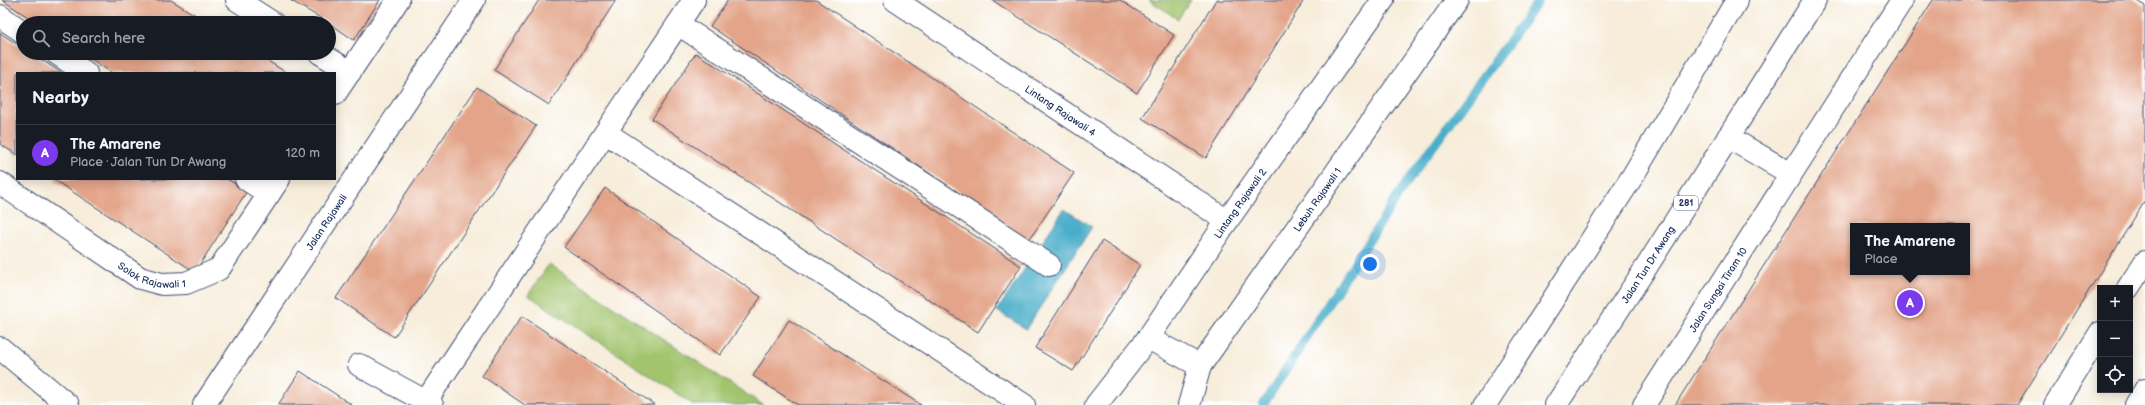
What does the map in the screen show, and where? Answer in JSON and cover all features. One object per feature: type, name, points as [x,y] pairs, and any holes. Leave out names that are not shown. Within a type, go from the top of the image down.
[{"type":"street","points":[[237,0],[262,16]]},
{"type":"street","points":[[336,93],[398,0]]},
{"type":"street","name":"Jalan Rajawali","points":[[204,405],[474,0]]},
{"type":"street","points":[[359,366],[429,403],[694,0]]},
{"type":"street","name":"Lintang Rajawali 4","points":[[895,0],[1227,221]]},
{"type":"street","name":"Lintang Rajawali 2","points":[[1096,405],[1148,338],[1227,221],[1383,0]]},
{"type":"street","name":"Lebuh Rajawali 1","points":[[1189,405],[1200,366],[1458,0]]},
{"type":"street","points":[[1485,405],[1632,177],[1737,0]]},
{"type":"street","name":"Jalan Tun Dr Awang","points":[[1556,405],[1648,266],[1815,0]]},
{"type":"street","name":"Jalan Sungai Tiram 10","points":[[1644,405],[1902,0]]},
{"type":"street","points":[[0,16],[16,27]]},
{"type":"street","points":[[678,24],[1049,265]]},
{"type":"street","points":[[66,60],[84,72]]},
{"type":"street","points":[[331,60],[350,72]]},
{"type":"street","points":[[606,133],[1024,405]]},
{"type":"street","points":[[1728,137],[1791,174]]},
{"type":"street","points":[[250,180],[274,186]]},
{"type":"street","name":"Solok Rajawali 1","points":[[0,183],[140,278],[162,284],[186,283],[219,269],[274,186]]},
{"type":"street","points":[[2130,285],[2145,262]]},
{"type":"street","points":[[1148,338],[1200,366]]},
{"type":"street","points":[[2054,405],[2097,338]]},
{"type":"street","points":[[0,348],[68,405]]},
{"type":"street","points":[[2136,405],[2145,390]]},
{"type":"green space","points":[[1149,0],[1191,0],[1178,19]]},
{"type":"green space","points":[[549,264],[763,405],[694,405],[528,295]]},
{"type":"water","points":[[1064,209],[1092,227],[1026,329],[997,311]]},
{"type":"building","points":[[2,0],[171,0],[197,16],[26,16]]},
{"type":"building","points":[[290,0],[380,0],[354,40],[336,28],[336,16],[317,16]]},
{"type":"building","points":[[539,0],[616,0],[549,105],[494,70]]},
{"type":"building","points":[[728,0],[816,0],[1074,173],[1029,240],[710,26]]},
{"type":"building","points":[[992,0],[1120,0],[1174,35],[1137,93]]},
{"type":"building","points":[[1216,0],[1304,0],[1206,158],[1142,118]]},
{"type":"building","points":[[1933,0],[2135,0],[2145,6],[2145,201],[2017,405],[1675,405]]},
{"type":"building","points":[[0,33],[16,43],[16,60],[42,60],[60,72],[16,72],[16,154],[0,144]]},
{"type":"building","points":[[696,53],[1021,266],[978,332],[652,119]]},
{"type":"building","points":[[92,60],[266,60],[285,72],[110,72]]},
{"type":"building","points":[[477,87],[536,126],[394,337],[336,298]]},
{"type":"building","points":[[55,180],[229,180],[247,191],[195,272]]},
{"type":"building","points":[[605,188],[761,297],[720,355],[564,247]]},
{"type":"building","points":[[1102,241],[1140,265],[1073,371],[1035,348]]},
{"type":"building","points":[[522,316],[655,405],[525,405],[482,376]]},
{"type":"building","points":[[789,320],[921,405],[798,405],[753,376]]},
{"type":"building","points":[[300,371],[352,405],[278,405]]},
{"type":"waterway","points":[[1263,405],[1403,188],[1539,0]]},
{"type":"place","name":"The Amarene","points":[[1910,303]]}]
